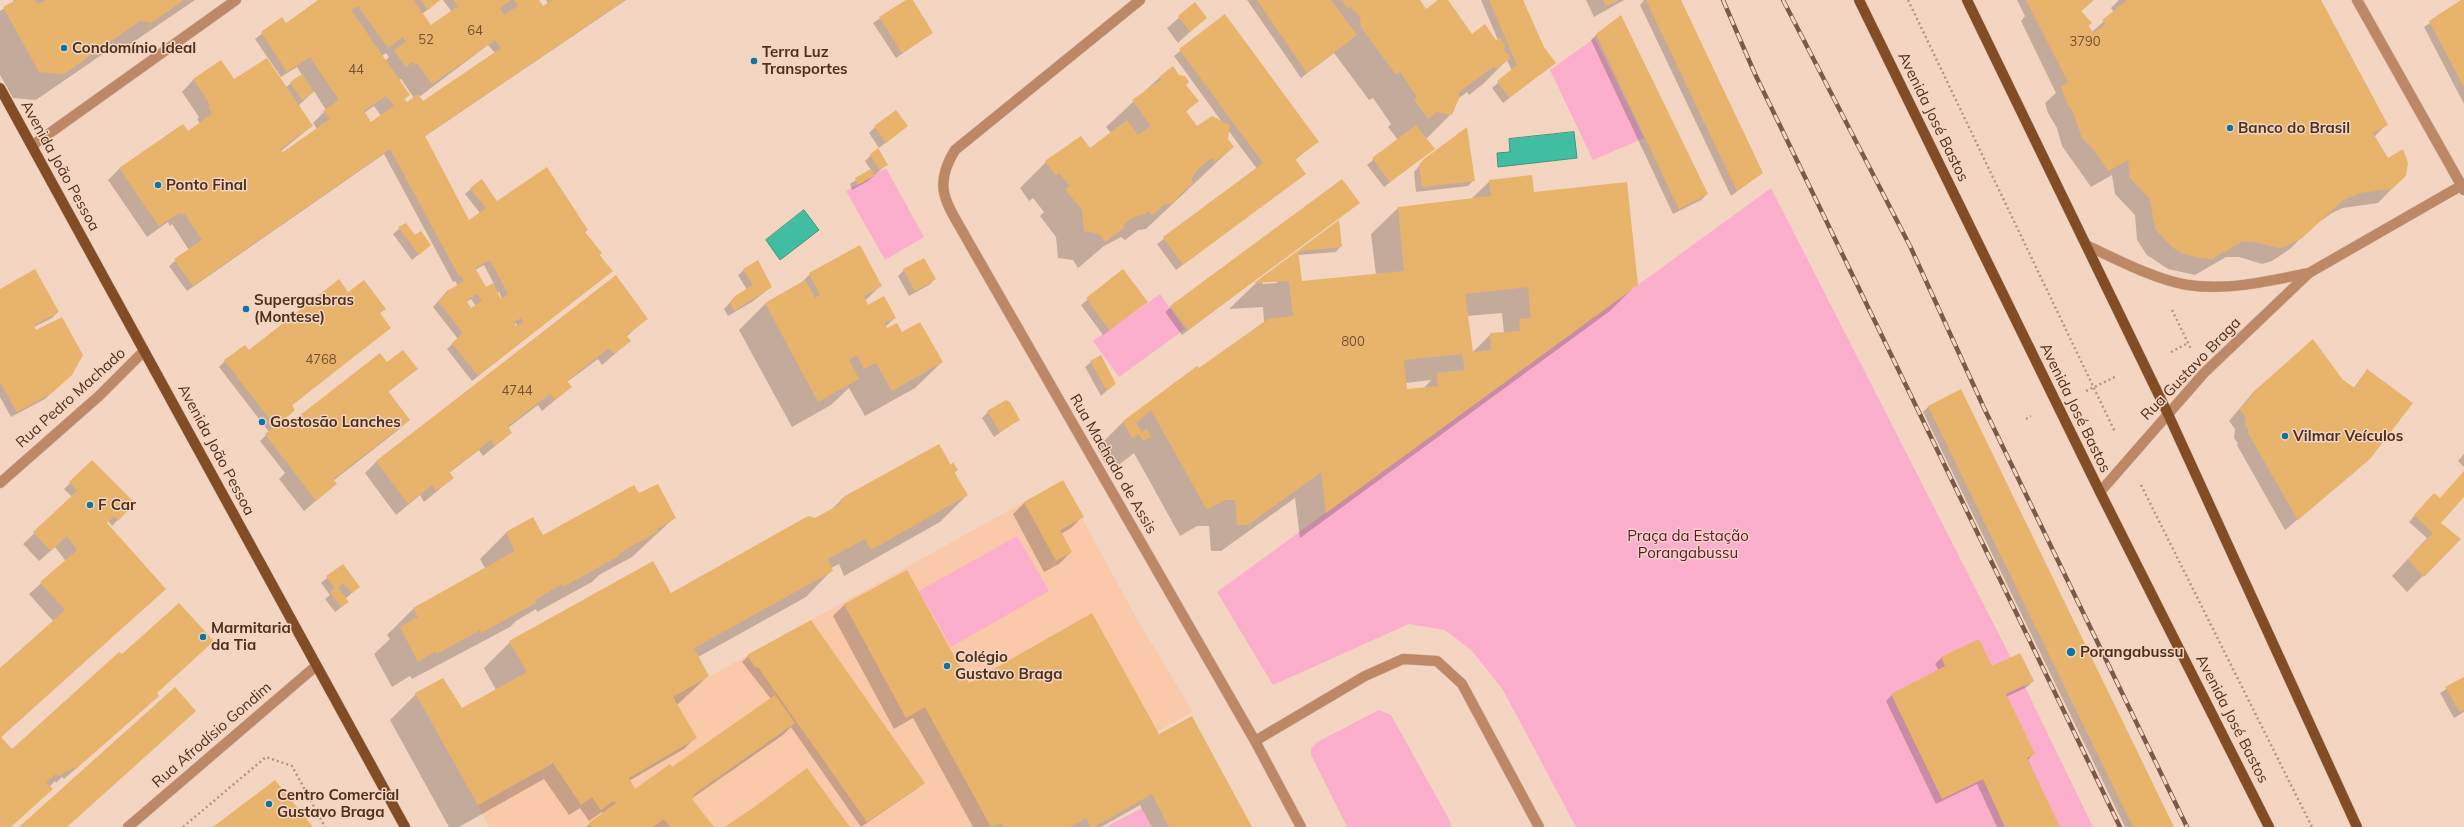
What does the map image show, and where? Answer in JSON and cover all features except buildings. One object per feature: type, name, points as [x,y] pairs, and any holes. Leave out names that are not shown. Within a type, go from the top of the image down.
[{"type":"main road","name":"Avenida José Bastos","points":[[1859,0],[2100,492],[2269,827]]},
{"type":"main road","points":[[1967,0],[2088,246],[2168,414],[2357,827]]},
{"type":"main road","name":"Avenida João Pessoa","points":[[0,88],[33,145],[405,827]]},
{"type":"street","points":[[33,145],[236,0]]},
{"type":"street","name":"Rua Machado de Assis","points":[[1140,0],[987,122],[955,150],[946,165],[942,192],[973,250],[1255,741],[1301,827]]},
{"type":"street","points":[[2357,0],[2463,186]]},
{"type":"street","name":"Rua Gustavo Braga","points":[[2100,492],[2204,373],[2309,273],[2463,186]]},
{"type":"street","name":"Rua Gustavo Braga","points":[[2088,246],[2138,269],[2188,285],[2247,285],[2309,273]]},
{"type":"street","name":"Rua Pedro Machado","points":[[0,482],[99,396],[144,351]]},
{"type":"street","points":[[1255,741],[1365,676],[1404,658],[1437,661],[1462,684],[1539,827]]},
{"type":"street","name":"Rua Afrodísio Gondim","points":[[128,827],[316,666]]},
{"type":"path","points":[[1908,0],[2128,459],[2312,827]]},
{"type":"path","points":[[2170,304],[2193,355]]},
{"type":"path","points":[[2171,352],[2188,343]]},
{"type":"path","points":[[2086,391],[2115,377]]},
{"type":"path","points":[[2026,419],[2031,416]]},
{"type":"path","points":[[183,827],[266,757],[292,766],[325,827]]},
{"type":"shaded area","name":"Colégio Gustavo Braga","points":[[1062,481],[1138,621],[1193,712],[986,827],[489,827],[478,805]]},
{"type":"green space","points":[[1595,38],[1644,138],[1593,160],[1550,70]]},
{"type":"green space","points":[[886,168],[924,237],[885,260],[846,191]]},
{"type":"green space","name":"Praça da Estação Porangabussu","points":[[1771,188],[2011,658],[2093,827],[1576,827],[1503,690],[1472,651],[1445,630],[1409,624],[1273,685],[1217,592]]},
{"type":"green space","points":[[1160,294],[1185,329],[1119,377],[1093,341]]},
{"type":"green space","points":[[1017,536],[1049,591],[951,647],[919,591]]},
{"type":"green space","points":[[1379,710],[1391,715],[1450,821],[1451,827],[1347,827],[1311,755],[1311,749],[1317,742]]},
{"type":"green space","points":[[1142,808],[1152,827],[1106,827]]},
{"type":"water","points":[[1574,132],[1577,158],[1498,167],[1497,153],[1510,152],[1509,139]]},
{"type":"water","points":[[804,210],[819,230],[780,260],[766,240]]},
{"type":"railway","points":[[1723,0],[1755,74],[2120,827]]},
{"type":"railway","points":[[1783,0],[1910,246],[1984,408],[2187,827]]},
{"type":"place","name":"Condomínio Ideal","points":[[64,48]]},
{"type":"place","name":"Terra Luz Transportes","points":[[754,61]]},
{"type":"place","name":"Banco do Brasil","points":[[2230,128]]},
{"type":"place","name":"Ponto Final","points":[[158,185]]},
{"type":"place","name":"Supergasbras (Montese)","points":[[246,309]]},
{"type":"place","name":"Gostosão Lanches","points":[[262,422]]},
{"type":"place","name":"Vilmar Veículos","points":[[2285,436]]},
{"type":"place","name":"F Car","points":[[90,505]]},
{"type":"place","name":"Marmitaria da Tia","points":[[203,637]]},
{"type":"place","name":"Porangabussu","points":[[2071,652]]},
{"type":"place","name":"Colégio Gustavo Braga","points":[[947,666]]},
{"type":"place","name":"Centro Comercial Gustavo Braga","points":[[269,804]]}]
